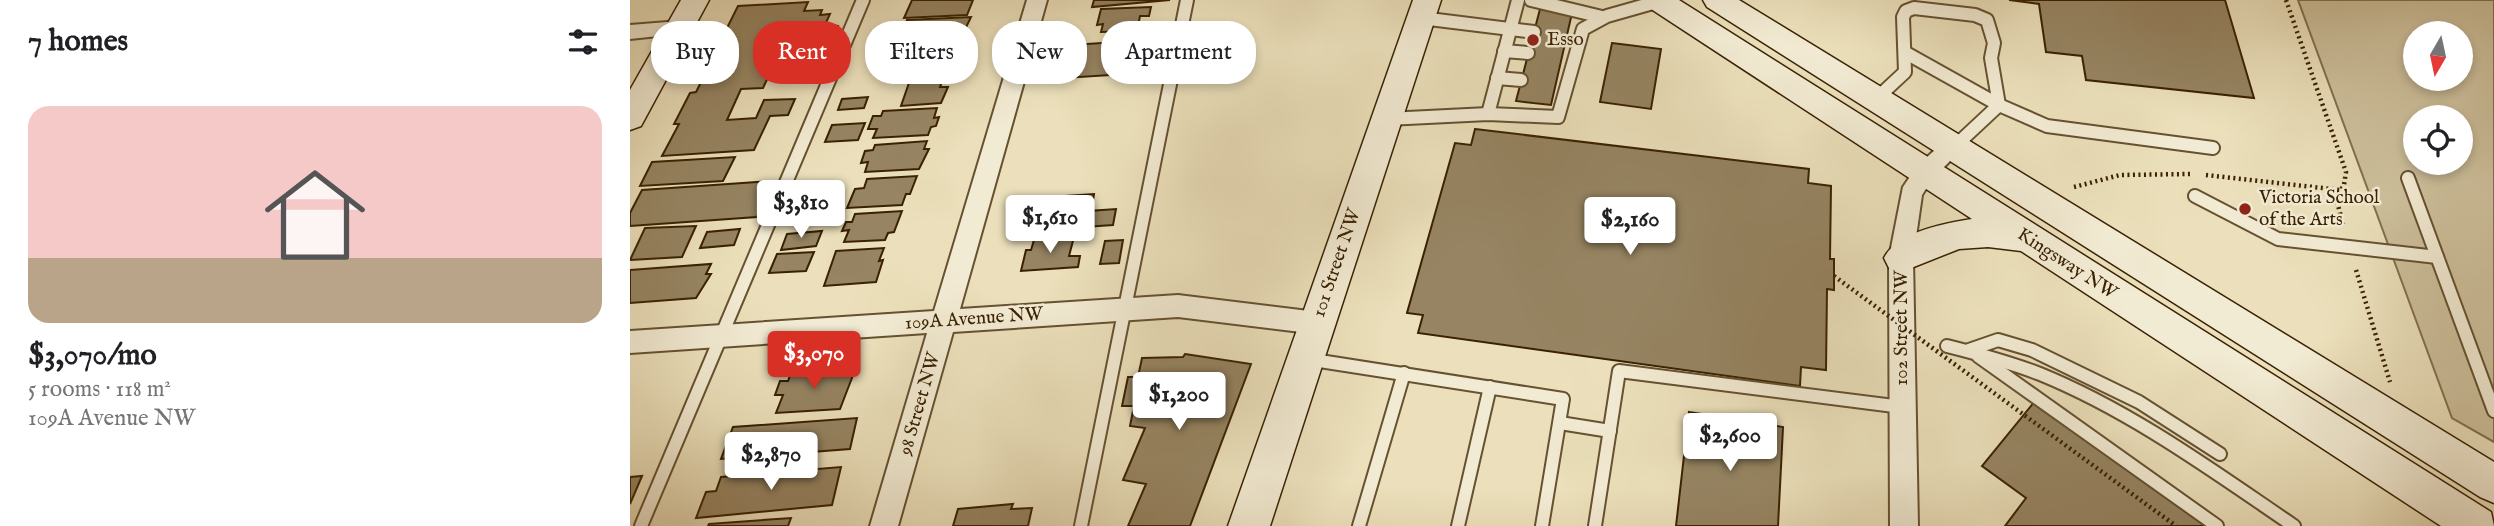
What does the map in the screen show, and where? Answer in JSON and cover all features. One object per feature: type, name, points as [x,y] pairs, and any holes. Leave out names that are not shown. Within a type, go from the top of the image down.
[{"type":"main road","points":[[684,21],[695,0]]},
{"type":"main road","name":"Kingsway NW","points":[[1717,0],[2493,479]]},
{"type":"main road","name":"Kingsway NW","points":[[1659,1],[2477,526]]},
{"type":"main road","name":"101 Street NW","points":[[1249,526],[1424,9]]},
{"type":"main road","points":[[630,118],[651,80]]},
{"type":"main road","points":[[1901,258],[1942,237],[1996,232],[2029,239]]},
{"type":"street","name":"98 Street NW","points":[[884,526],[1037,0]]},
{"type":"street","points":[[630,32],[651,30]]},
{"type":"street","name":"102 Street NW","points":[[1904,526],[1901,258],[1911,194],[1925,172],[1953,147]]},
{"type":"street","name":"109A Avenue NW","points":[[630,342],[1123,309],[1199,307],[1317,323]]},
{"type":"lane","points":[[640,526],[863,0]]},
{"type":"lane","points":[[1081,526],[1187,0]]},
{"type":"lane","points":[[1488,114],[1518,0]]},
{"type":"lane","points":[[1531,0],[1602,17]]},
{"type":"lane","points":[[1387,119],[1488,114],[1558,117],[1561,83],[1588,23],[1602,17],[1638,10],[1659,1]]},
{"type":"lane","points":[[1876,99],[1905,72],[1903,17],[1906,11],[1914,8],[1975,15],[1987,20],[1994,43],[1991,58],[1999,105]]},
{"type":"lane","points":[[1424,9],[1534,32]]},
{"type":"lane","points":[[1566,36],[1579,38]]},
{"type":"lane","points":[[1504,51],[1528,53]]},
{"type":"lane","points":[[1906,53],[1999,105],[2047,126],[2213,148]]},
{"type":"lane","points":[[1562,57],[1574,58]]},
{"type":"lane","points":[[1497,78],[1521,80]]},
{"type":"lane","points":[[1953,147],[1999,105]]},
{"type":"lane","points":[[2408,178],[2494,411]]},
{"type":"lane","points":[[2195,196],[2278,239],[2437,257]]},
{"type":"lane","points":[[1969,350],[1998,340],[2032,350],[2140,402],[2220,454]]},
{"type":"lane","points":[[1947,346],[2026,367],[2087,394],[2140,424],[2294,526]]},
{"type":"lane","points":[[1969,350],[2217,526]]},
{"type":"lane","points":[[1305,358],[1563,399],[1542,526]]},
{"type":"lane","points":[[1595,526],[1619,370],[1903,419]]},
{"type":"lane","points":[[1359,526],[1404,373]]},
{"type":"lane","points":[[1458,526],[1490,387]]},
{"type":"lane","points":[[1560,423],[1610,431]]},
{"type":"path","points":[[2286,0],[2346,173],[2344,185],[2336,198],[2390,383]]},
{"type":"path","points":[[1834,276],[2176,526]]},
{"type":"shaded area","points":[[2298,0],[2494,0],[2494,442],[2452,418]]},
{"type":"building","points":[[912,0],[973,0],[967,15],[904,18]]},
{"type":"building","points":[[1094,0],[1170,0],[1092,7]]},
{"type":"building","points":[[2009,0],[2225,0],[2254,98],[2086,80],[2082,56],[2046,52],[2039,4]]},
{"type":"building","points":[[808,2],[804,11],[822,10],[820,15],[830,14],[827,21],[753,21],[753,84],[765,84],[763,88],[741,89],[727,120],[756,118],[764,100],[795,99],[788,115],[770,116],[754,150],[662,156],[679,124],[674,124],[690,93],[696,92],[700,84],[739,84],[739,21],[730,21],[738,6]]},
{"type":"building","points":[[1151,7],[1149,16],[1140,16],[1139,21],[1101,21],[1101,24],[1097,25],[1101,9]]},
{"type":"building","points":[[1540,9],[1572,13],[1551,105],[1516,101]]},
{"type":"building","points":[[971,17],[969,21],[907,20]]},
{"type":"building","points":[[1101,43],[1101,76],[1087,77],[1087,44]]},
{"type":"building","points":[[1612,43],[1661,49],[1651,109],[1600,102]]},
{"type":"building","points":[[909,84],[941,84],[940,87],[948,87],[941,103],[901,106]]},
{"type":"building","points":[[868,97],[864,108],[838,110],[842,99]]},
{"type":"building","points":[[937,108],[934,118],[939,117],[936,126],[931,127],[928,135],[873,138],[877,129],[868,129],[873,116],[881,116],[883,111]]},
{"type":"building","points":[[865,123],[858,140],[825,142],[832,125]]},
{"type":"building","points":[[1475,129],[1809,169],[1808,183],[1831,186],[1830,259],[1834,259],[1834,290],[1827,289],[1826,370],[1801,367],[1800,386],[1418,333],[1423,315],[1407,313],[1455,143],[1471,145]]},
{"type":"building","points":[[927,141],[924,149],[929,149],[919,169],[865,172],[868,162],[861,163],[865,151],[873,150],[875,145]]},
{"type":"building","points":[[735,157],[723,181],[640,186],[652,162]]},
{"type":"building","points":[[917,176],[902,205],[847,208],[855,189],[864,188],[867,179]]},
{"type":"building","points":[[772,181],[757,217],[630,226],[630,213],[642,190]]},
{"type":"building","points":[[1094,194],[1093,200],[1085,201],[1080,225],[1037,227],[1039,206],[1048,206],[1050,197]]},
{"type":"building","points":[[1116,209],[1113,225],[1085,227],[1088,211]]},
{"type":"building","points":[[902,211],[894,232],[888,233],[885,240],[844,242],[849,230],[842,231],[846,222],[852,222],[855,214]]},
{"type":"building","points":[[696,226],[682,257],[630,260],[645,228]]},
{"type":"building","points":[[740,229],[734,245],[700,248],[707,232]]},
{"type":"building","points":[[822,231],[816,246],[781,250],[787,234]]},
{"type":"building","points":[[1074,237],[1069,256],[1080,256],[1078,267],[1021,271],[1026,250],[1031,250],[1034,240]]},
{"type":"building","points":[[1123,240],[1119,263],[1100,264],[1105,241]]},
{"type":"building","points":[[884,248],[876,282],[824,286],[836,251]]},
{"type":"building","points":[[814,252],[806,271],[769,273],[777,254]]},
{"type":"building","points":[[711,264],[706,274],[711,274],[696,298],[630,303],[630,270]]},
{"type":"building","points":[[1185,354],[1251,364],[1190,526],[1128,526],[1146,484],[1123,480],[1145,428],[1130,426],[1134,406],[1122,406],[1128,377],[1138,377],[1142,358],[1183,357]]},
{"type":"building","points":[[855,370],[840,409],[776,413],[783,395],[775,395],[780,381],[788,381],[791,373]]},
{"type":"building","points":[[2035,401],[2211,526],[2005,526],[2026,498],[1982,466]]},
{"type":"building","points":[[1689,412],[1783,427],[1778,526],[1676,526]]},
{"type":"building","points":[[857,418],[850,449],[721,459],[733,427]]},
{"type":"building","points":[[841,467],[832,505],[696,518],[706,492],[716,491],[721,477]]},
{"type":"building","points":[[642,476],[630,504],[630,477]]},
{"type":"building","points":[[1013,504],[1011,509],[1032,508],[1028,526],[953,526],[958,509]]},
{"type":"building","points":[[791,518],[788,526],[708,526],[709,524]]},
{"type":"place","name":"Esso","points":[[1533,40]]},
{"type":"place","name":"Victoria School of the Arts","points":[[2245,209]]}]
